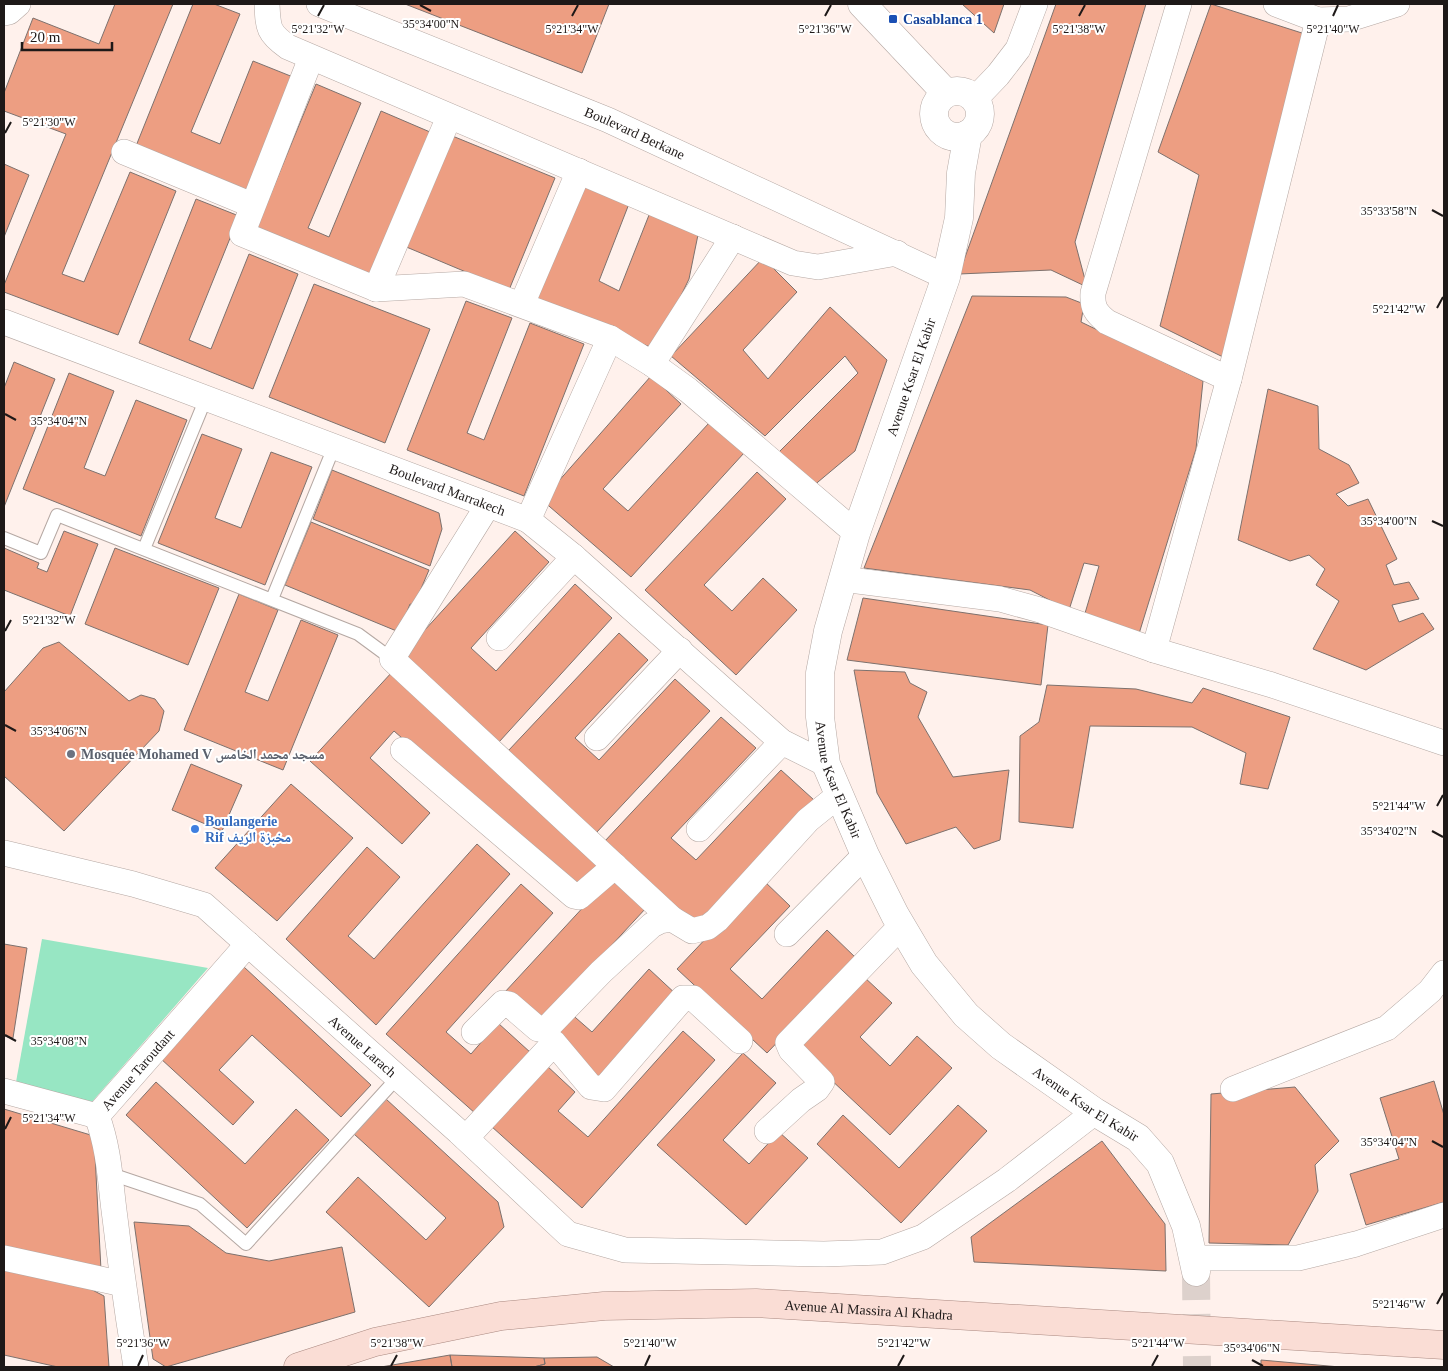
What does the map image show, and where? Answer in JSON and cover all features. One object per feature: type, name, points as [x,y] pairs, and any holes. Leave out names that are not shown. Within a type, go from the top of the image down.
[{"type":"main road","name":"Avenue Al Massira Al Khadra","points":[[298,1367],[375,1342],[501,1316],[604,1306],[756,1303],[1444,1345]]},
{"type":"street","points":[[4,13],[9,12],[18,4]]},
{"type":"street","points":[[266,4],[268,26],[275,38],[311,58],[793,263],[818,267],[897,253]]},
{"type":"street","name":"Boulevard Berkane","points":[[318,4],[608,120],[946,277]]},
{"type":"street","points":[[862,4],[946,93]]},
{"type":"street","points":[[975,99],[998,76],[1018,49],[1035,4]]},
{"type":"street","points":[[1180,4],[1093,293],[1092,303],[1095,312],[1107,322],[1229,379]]},
{"type":"street","points":[[1276,4],[1318,20],[1349,19],[1397,4]]},
{"type":"street","points":[[1154,650],[1229,379],[1318,20]]},
{"type":"street","points":[[311,58],[242,234],[376,289],[464,284],[610,338],[652,364],[694,396],[856,533]]},
{"type":"street","points":[[956,90],[966,92],[975,99],[980,108],[980,118],[976,128],[958,135],[939,129],[934,120],[934,110],[938,100],[946,93],[956,90]]},
{"type":"street","points":[[376,289],[450,117]]},
{"type":"street","name":"Avenue Ksar El Kabir","points":[[958,135],[961,173],[959,218],[946,277],[856,533],[828,631],[820,673],[820,717],[826,764],[865,855],[901,926],[924,964],[966,1015],[1001,1046],[1095,1112],[1138,1138],[1160,1163],[1177,1199],[1195,1265]]},
{"type":"street","points":[[124,152],[252,205]]},
{"type":"street","points":[[522,304],[579,171]]},
{"type":"street","points":[[652,364],[733,237]]},
{"type":"street","name":"Boulevard Marrakech","points":[[4,322],[528,520],[574,557],[782,742],[826,764]]},
{"type":"street","points":[[528,520],[610,338]]},
{"type":"street","points":[[488,505],[392,659],[672,919],[692,931],[708,927],[717,920],[808,820],[839,795]]},
{"type":"street","points":[[499,638],[574,557]]},
{"type":"street","points":[[842,579],[1000,599],[1040,610],[1154,650],[1282,688],[1444,743]]},
{"type":"street","points":[[597,738],[680,650]]},
{"type":"street","points":[[699,830],[782,742]]},
{"type":"street","points":[[403,750],[574,896],[579,897],[615,866]]},
{"type":"street","name":"Avenue Larach","points":[[4,853],[133,884],[204,905],[466,1138],[568,1234],[624,1250],[882,1252],[923,1237],[1007,1180],[1095,1112]]},
{"type":"street","points":[[787,934],[865,855]]},
{"type":"street","points":[[466,1138],[548,1037],[548,1027],[601,972],[652,926],[660,921],[672,919]]},
{"type":"street","points":[[767,1131],[822,1082],[791,1050],[788,1043],[901,926]]},
{"type":"street","name":"Avenue Taroudant","points":[[136,1367],[123,1284],[111,1174],[106,1142],[97,1116],[248,944]]},
{"type":"street","points":[[1234,1089],[1387,1028],[1439,985]]},
{"type":"street","points":[[474,1032],[503,1003],[509,1004],[548,1037],[591,1087],[600,1090],[604,1089],[681,1000],[687,997],[693,998],[740,1041]]},
{"type":"street","points":[[4,1091],[97,1116]]},
{"type":"street","points":[[1195,1265],[1298,1258],[1356,1244],[1444,1216]]},
{"type":"street","points":[[4,1258],[123,1284]]},
{"type":"lane","points":[[144,549],[206,398]]},
{"type":"lane","points":[[272,599],[334,447]]},
{"type":"lane","points":[[4,538],[41,553],[57,515],[358,634],[392,659]]},
{"type":"lane","points":[[111,1174],[200,1204],[246,1244],[398,1077]]},
{"type":"green space","points":[[42,939],[208,968],[91,1103],[16,1082]]},
{"type":"building","points":[[115,4],[173,4],[62,274],[84,282],[130,172],[176,191],[118,335],[4,292],[4,285],[66,134],[4,111],[4,93],[33,18],[99,44]]},
{"type":"building","points":[[193,4],[214,4],[240,14],[191,132],[220,144],[253,61],[293,77],[248,191],[136,146]]},
{"type":"building","points":[[405,4],[609,4],[582,73]]},
{"type":"building","points":[[962,4],[1004,4],[994,33]]},
{"type":"building","points":[[1056,4],[1146,4],[1075,242],[1087,287],[1051,270],[959,274]]},
{"type":"building","points":[[1211,4],[1305,34],[1223,357],[1160,326],[1199,175],[1158,152]]},
{"type":"building","points":[[316,84],[361,103],[308,228],[329,237],[381,111],[430,132],[369,279],[255,232]]},
{"type":"building","points":[[450,135],[555,178],[509,290],[404,246]]},
{"type":"building","points":[[4,164],[29,175],[4,237]]},
{"type":"building","points":[[581,179],[632,196],[599,281],[619,291],[651,210],[700,225],[689,279],[655,349],[529,298]]},
{"type":"building","points":[[196,199],[239,216],[189,340],[211,349],[249,254],[298,274],[253,389],[139,343]]},
{"type":"building","points":[[763,258],[797,292],[743,350],[768,379],[830,307],[887,360],[855,451],[812,487],[774,457],[858,373],[845,356],[765,436],[671,356]]},
{"type":"building","points":[[314,284],[430,329],[385,443],[269,397]]},
{"type":"building","points":[[972,296],[1066,297],[1084,304],[1081,322],[1203,381],[1196,449],[1138,637],[1083,620],[1099,566],[1084,563],[1069,610],[1030,590],[864,568]]},
{"type":"building","points":[[466,301],[512,318],[467,433],[484,440],[530,323],[584,344],[524,496],[407,450]]},
{"type":"building","points":[[14,362],[55,379],[4,507],[4,388]]},
{"type":"building","points":[[69,373],[114,391],[84,468],[105,476],[136,400],[187,420],[141,536],[23,489]]},
{"type":"building","points":[[651,376],[681,404],[603,489],[628,511],[709,423],[744,453],[631,577],[542,500]]},
{"type":"building","points":[[1268,389],[1318,406],[1319,449],[1349,465],[1359,483],[1336,494],[1348,506],[1368,499],[1397,559],[1386,565],[1394,585],[1409,582],[1419,599],[1392,605],[1399,622],[1423,613],[1434,629],[1366,670],[1313,649],[1339,601],[1316,585],[1325,569],[1309,555],[1290,561],[1238,540]]},
{"type":"building","points":[[202,434],[242,449],[215,518],[241,528],[271,452],[312,467],[265,585],[158,543]]},
{"type":"building","points":[[332,470],[439,513],[442,529],[430,566],[313,519]]},
{"type":"building","points":[[757,472],[786,499],[704,585],[732,611],[763,578],[797,610],[736,675],[645,590]]},
{"type":"building","points":[[311,522],[429,570],[414,605],[410,604],[399,632],[285,585]]},
{"type":"building","points":[[64,531],[98,544],[70,616],[4,590],[4,548],[39,563],[37,568],[47,572]]},
{"type":"building","points":[[515,531],[549,562],[471,648],[496,671],[575,584],[612,618],[499,742],[403,654]]},
{"type":"building","points":[[115,548],[219,588],[188,665],[85,624]]},
{"type":"building","points":[[239,594],[278,610],[245,692],[268,701],[301,620],[338,635],[283,770],[184,730]]},
{"type":"building","points":[[863,598],[1048,625],[1041,685],[847,660]]},
{"type":"building","points":[[619,633],[648,660],[575,738],[599,760],[675,679],[710,711],[596,833],[508,751]]},
{"type":"building","name":"Mosquée Mohamed V مسجد محمد الخامس","points":[[59,642],[129,701],[141,695],[155,699],[164,711],[159,731],[64,831],[4,776],[4,692],[43,648]]},
{"type":"building","points":[[854,670],[905,672],[910,683],[927,692],[918,717],[953,777],[1009,770],[1000,840],[974,849],[956,827],[906,844],[877,793]]},
{"type":"building","points":[[393,671],[603,862],[576,890],[394,731],[370,758],[430,813],[402,844],[310,761]]},
{"type":"building","points":[[1047,685],[1136,689],[1192,703],[1203,688],[1290,717],[1268,789],[1240,784],[1246,753],[1192,727],[1090,726],[1073,828],[1019,822],[1020,736],[1039,722]]},
{"type":"building","points":[[721,717],[756,748],[671,838],[696,860],[781,770],[814,800],[695,927],[604,842]]},
{"type":"building","points":[[191,764],[242,785],[222,831],[172,810]]},
{"type":"building","points":[[291,784],[353,838],[277,921],[215,868]]},
{"type":"building","points":[[477,844],[510,874],[376,1025],[286,939],[367,847],[400,877],[348,936],[374,959]]},
{"type":"building","points":[[612,876],[646,908],[538,1025],[504,993]]},
{"type":"building","points":[[762,879],[790,906],[730,969],[762,999],[827,930],[857,959],[767,1053],[677,969]]},
{"type":"building","points":[[521,884],[553,913],[446,1032],[471,1054],[498,1023],[531,1053],[476,1114],[386,1034]]},
{"type":"building","points":[[4,944],[27,948],[13,1038],[4,1036]]},
{"type":"building","points":[[244,967],[371,1085],[341,1117],[252,1035],[219,1070],[254,1102],[233,1125],[160,1058]]},
{"type":"building","points":[[649,969],[678,996],[600,1081],[549,1034],[568,1011],[592,1032]]},
{"type":"building","points":[[863,976],[892,1003],[860,1037],[890,1066],[917,1036],[952,1068],[890,1135],[796,1047]]},
{"type":"building","points":[[683,1031],[715,1060],[582,1208],[491,1126],[546,1065],[575,1092],[558,1111],[588,1137]]},
{"type":"building","points":[[743,1053],[776,1083],[723,1140],[749,1164],[779,1132],[808,1158],[746,1225],[657,1145]]},
{"type":"building","points":[[1434,1081],[1444,1115],[1444,1202],[1366,1225],[1350,1174],[1399,1159],[1380,1098]]},
{"type":"building","points":[[156,1082],[245,1164],[296,1109],[329,1140],[247,1228],[126,1115]]},
{"type":"building","points":[[1295,1087],[1339,1141],[1315,1165],[1318,1191],[1288,1245],[1209,1243],[1211,1094]]},
{"type":"building","points":[[386,1099],[498,1202],[504,1227],[429,1307],[326,1212],[358,1177],[426,1240],[446,1218],[354,1134]]},
{"type":"building","points":[[958,1105],[987,1131],[901,1223],[817,1144],[843,1115],[899,1168]]},
{"type":"building","points":[[4,1109],[94,1136],[101,1270],[4,1248]]},
{"type":"building","points":[[1102,1141],[1165,1224],[1166,1271],[974,1262],[971,1237]]},
{"type":"building","points":[[134,1222],[189,1226],[226,1253],[269,1261],[342,1247],[355,1312],[166,1367],[153,1359]]},
{"type":"building","points":[[4,1263],[67,1277],[104,1296],[109,1367],[58,1367],[4,1355]]},
{"type":"building","points":[[450,1355],[544,1358],[545,1364],[534,1367],[452,1367]]},
{"type":"building","points":[[450,1355],[452,1367],[381,1367]]},
{"type":"building","points":[[597,1357],[614,1367],[534,1367],[545,1364],[544,1358]]},
{"type":"building","points":[[1261,1360],[1340,1367],[1261,1367]]},
{"type":"tunnel","points":[[1196,1272],[1197,1367]]},
{"type":"place","name":"Casablanca 1","points":[[893,19]]},
{"type":"place","name":"Mosquée Mohamed V مسجد محمد الخامس","points":[[71,754]]},
{"type":"place","name":"Boulangerie Rif مخبزة الريف","points":[[195,829]]}]
